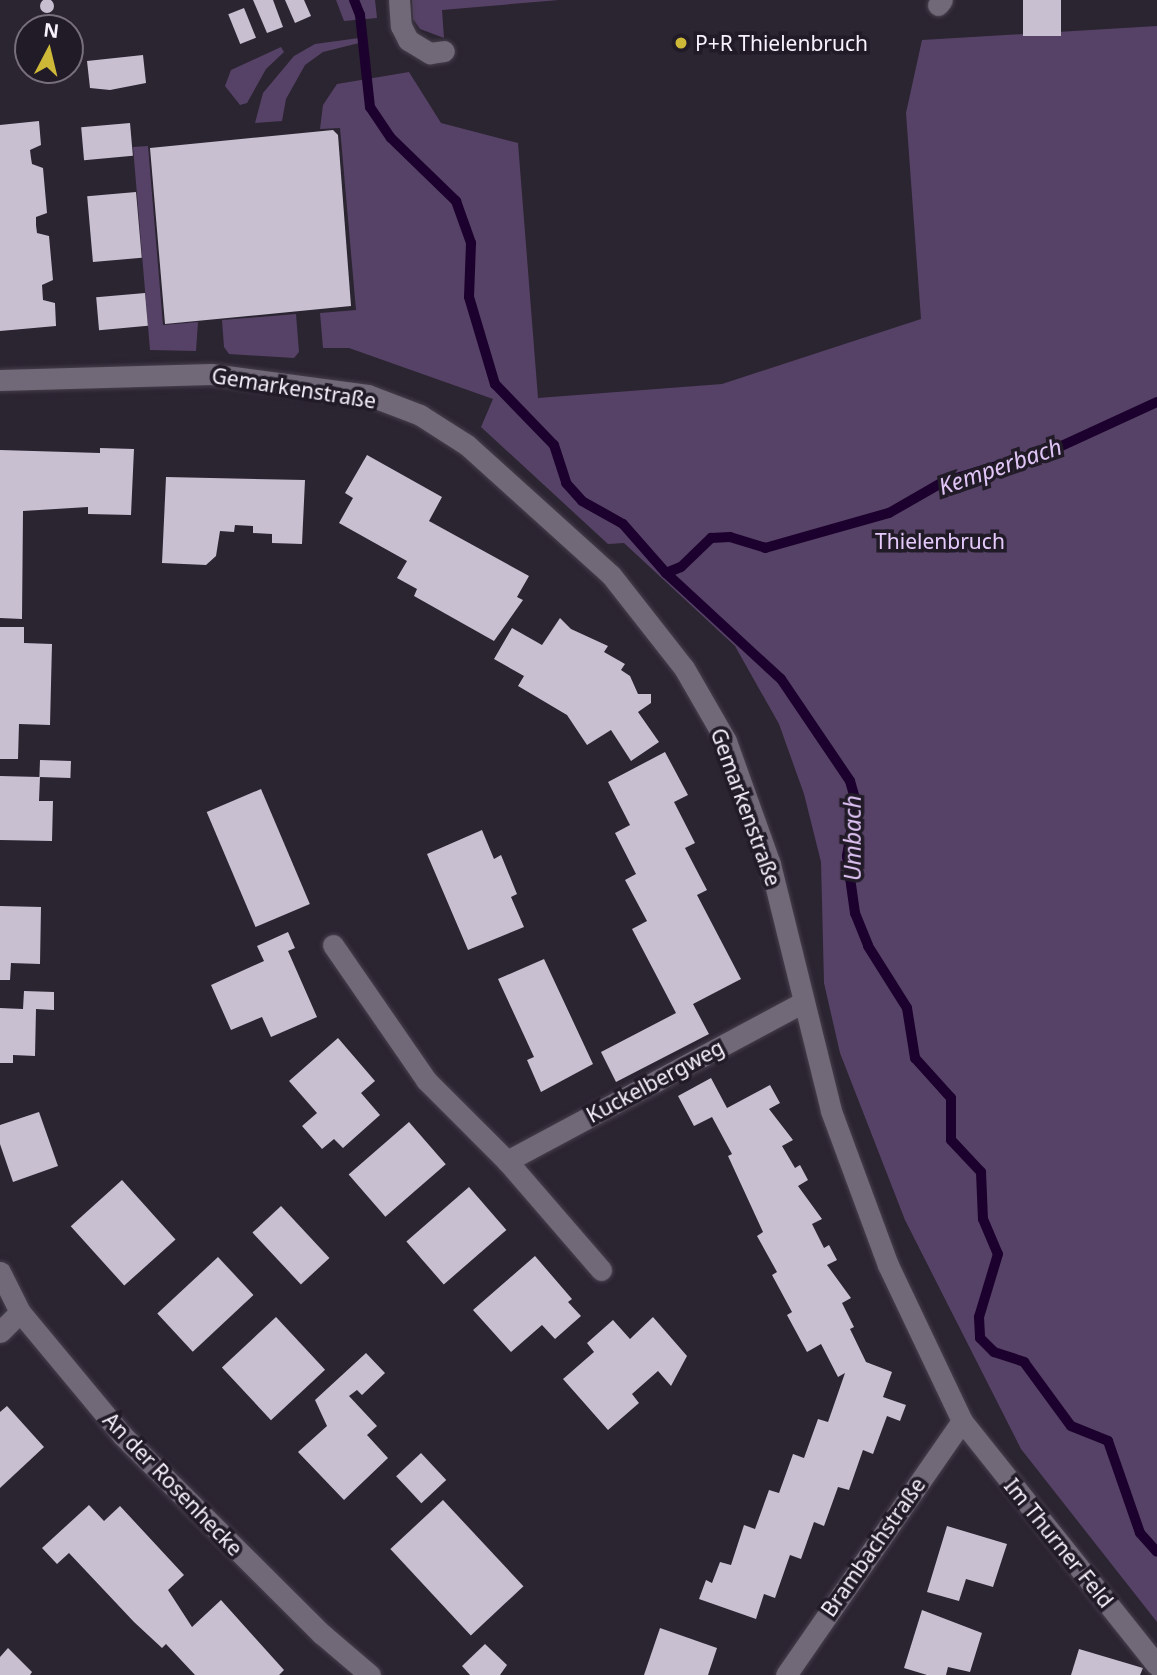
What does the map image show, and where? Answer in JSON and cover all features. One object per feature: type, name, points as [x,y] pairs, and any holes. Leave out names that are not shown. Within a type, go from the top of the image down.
[{"type":"street","points":[[399,0],[401,26],[408,40],[430,53],[444,51]]},
{"type":"street","name":"Gemarkenstraße","points":[[0,380],[167,373],[368,395],[419,415],[467,445],[611,575],[684,668],[726,741],[770,864],[831,1111],[888,1265],[962,1421]]},
{"type":"street","points":[[333,944],[426,1080],[507,1161],[601,1270]]},
{"type":"street","name":"Kuckelbergweg","points":[[507,1161],[803,1002]]},
{"type":"street","name":"An der Rosenhecke","points":[[0,1272],[20,1312],[123,1436],[322,1634],[370,1675]]},
{"type":"street","points":[[0,1332],[20,1312]]},
{"type":"street","name":"Im Thurner Feld","points":[[962,1421],[1157,1665]]},
{"type":"street","name":"Brambachstraße","points":[[786,1675],[962,1421]]},
{"type":"green space","points":[[336,0],[375,0],[377,18],[344,21]]},
{"type":"green space","points":[[412,0],[559,0],[442,10],[444,38],[420,29],[413,19]]},
{"type":"green space","name":"Thielenbruch","points":[[1157,26],[1157,1622],[1021,1449],[905,1220],[840,1053],[824,983],[821,862],[804,794],[779,724],[735,646],[624,543],[608,544],[481,427],[493,399],[349,348],[323,348],[320,313],[356,310],[340,128],[320,129],[323,105],[337,84],[409,72],[441,123],[518,143],[538,398],[722,384],[921,319],[906,113],[922,40]]},
{"type":"green space","points":[[359,38],[362,40],[359,43],[323,52],[305,65],[286,99],[282,121],[255,123],[263,93],[294,56],[315,44]]},
{"type":"green space","points":[[281,47],[284,52],[266,69],[247,103],[240,105],[225,86],[231,70]]},
{"type":"green space","points":[[148,146],[163,325],[198,322],[196,351],[150,350],[133,147]]},
{"type":"green space","points":[[296,314],[299,352],[294,358],[229,354],[224,347],[222,320]]},
{"type":"building","points":[[44,-1],[50,-1],[54,6],[50,13],[44,13],[40,9],[40,3]]},
{"type":"building","points":[[253,0],[273,0],[283,27],[267,33]]},
{"type":"building","points":[[285,0],[304,0],[311,16],[295,23]]},
{"type":"building","points":[[1023,0],[1061,0],[1061,36],[1023,36]]},
{"type":"building","points":[[244,8],[256,38],[240,44],[228,14]]},
{"type":"building","points":[[143,55],[146,83],[110,90],[90,88],[87,61]]},
{"type":"building","points":[[39,121],[41,145],[30,150],[32,164],[43,168],[47,213],[36,217],[36,225],[37,233],[49,236],[53,280],[42,285],[43,300],[55,303],[56,326],[0,331],[0,125]]},
{"type":"building","points":[[130,123],[133,156],[84,160],[81,127]]},
{"type":"building","points":[[333,130],[338,135],[351,306],[165,324],[150,148]]},
{"type":"building","points":[[136,192],[142,258],[93,262],[87,196]]},
{"type":"building","points":[[145,293],[148,326],[99,330],[96,297]]},
{"type":"building","points":[[100,448],[134,449],[131,515],[88,514],[88,507],[23,511],[22,619],[0,618],[0,450],[100,453]]},
{"type":"building","points":[[367,455],[442,497],[429,521],[529,576],[517,597],[523,600],[494,641],[414,596],[417,589],[397,578],[407,561],[339,523],[353,498],[345,493]]},
{"type":"building","points":[[166,477],[305,480],[302,544],[272,543],[272,534],[253,533],[253,526],[235,525],[234,532],[220,531],[216,556],[206,565],[162,563]]},
{"type":"building","points":[[560,618],[571,629],[608,646],[604,652],[625,664],[621,670],[630,676],[638,694],[651,694],[651,703],[638,712],[659,742],[631,761],[611,730],[587,745],[567,715],[518,686],[524,676],[494,659],[512,628],[542,645]]},
{"type":"building","points":[[0,627],[24,627],[24,643],[52,644],[50,725],[19,724],[18,759],[0,759]]},
{"type":"building","points":[[665,752],[688,795],[674,802],[695,843],[685,848],[707,890],[697,895],[741,979],[693,1004],[709,1034],[616,1082],[601,1052],[676,1013],[632,929],[647,921],[625,880],[636,874],[615,833],[630,825],[608,782]]},
{"type":"building","points":[[40,760],[71,761],[70,778],[39,777]]},
{"type":"building","points":[[0,776],[40,777],[39,801],[53,801],[52,841],[0,840]]},
{"type":"building","points":[[261,789],[310,904],[256,927],[207,812]]},
{"type":"building","points":[[482,830],[494,859],[501,855],[517,894],[511,897],[524,927],[468,950],[427,854]]},
{"type":"building","points":[[0,906],[41,907],[40,964],[11,963],[10,980],[0,980]]},
{"type":"building","points":[[288,932],[295,948],[288,951],[317,1017],[271,1037],[262,1017],[231,1030],[211,985],[264,961],[257,946]]},
{"type":"building","points":[[544,959],[593,1064],[541,1092],[527,1060],[534,1057],[498,979]]},
{"type":"building","points":[[24,991],[54,992],[54,1010],[36,1009],[35,1056],[13,1055],[13,1063],[0,1063],[0,1008],[23,1009]]},
{"type":"building","points":[[338,1038],[375,1081],[361,1093],[380,1115],[343,1148],[334,1139],[322,1149],[302,1126],[317,1113],[289,1081]]},
{"type":"building","points":[[711,1078],[727,1108],[770,1085],[780,1103],[769,1109],[793,1140],[782,1146],[795,1168],[800,1165],[808,1180],[798,1186],[822,1219],[812,1224],[824,1248],[829,1245],[837,1260],[827,1265],[851,1298],[842,1303],[854,1327],[850,1329],[866,1362],[892,1372],[883,1397],[906,1405],[900,1421],[887,1416],[873,1454],[863,1450],[849,1490],[838,1487],[824,1526],[814,1522],[801,1559],[790,1555],[775,1598],[764,1594],[756,1619],[699,1599],[706,1580],[712,1583],[720,1562],[731,1565],[744,1525],[755,1529],[769,1490],[779,1493],[793,1454],[804,1458],[818,1419],[828,1422],[845,1373],[838,1377],[821,1344],[807,1352],[787,1315],[792,1312],[772,1275],[777,1272],[757,1236],[763,1232],[728,1156],[732,1154],[712,1117],[694,1126],[678,1096]]},
{"type":"building","points":[[39,1112],[58,1166],[13,1182],[0,1144],[0,1125]]},
{"type":"building","points":[[409,1122],[446,1164],[385,1217],[349,1174]]},
{"type":"building","points":[[122,1180],[176,1239],[124,1286],[71,1226]]},
{"type":"building","points":[[469,1187],[506,1230],[444,1284],[406,1241]]},
{"type":"building","points":[[281,1206],[329,1258],[301,1285],[252,1233]]},
{"type":"building","points":[[535,1256],[572,1299],[568,1302],[581,1316],[555,1339],[542,1325],[511,1352],[473,1310]]},
{"type":"building","points":[[218,1257],[253,1295],[193,1352],[157,1314]]},
{"type":"building","points":[[276,1317],[325,1370],[271,1420],[222,1367]]},
{"type":"building","points":[[653,1317],[687,1356],[671,1386],[658,1371],[632,1394],[639,1403],[608,1430],[563,1379],[594,1352],[587,1343],[613,1320],[630,1339]]},
{"type":"building","points":[[366,1353],[385,1373],[362,1395],[357,1390],[349,1396],[377,1426],[367,1435],[388,1458],[344,1500],[298,1452],[327,1426],[315,1400]]},
{"type":"building","points":[[7,1406],[44,1447],[0,1488],[0,1412]]},
{"type":"building","points":[[421,1453],[446,1480],[421,1503],[396,1476]]},
{"type":"building","points":[[443,1500],[523,1586],[471,1635],[390,1549]]},
{"type":"building","points":[[89,1505],[104,1521],[120,1506],[184,1575],[168,1590],[192,1627],[221,1600],[284,1670],[279,1675],[195,1675],[166,1644],[162,1648],[134,1622],[69,1553],[57,1564],[42,1548]]},
{"type":"building","points":[[947,1526],[1007,1544],[993,1587],[966,1579],[959,1601],[927,1592]]},
{"type":"building","points":[[922,1610],[982,1633],[970,1672],[948,1667],[946,1675],[927,1675],[904,1668]]},
{"type":"building","points":[[660,1628],[717,1648],[708,1675],[644,1675]]},
{"type":"building","points":[[485,1644],[507,1665],[500,1675],[470,1675],[462,1666]]},
{"type":"building","points":[[8,1648],[32,1672],[30,1675],[0,1675],[0,1657]]},
{"type":"building","points":[[1079,1649],[1143,1668],[1140,1675],[1071,1675]]},
{"type":"waterway","name":"Kemperbach","points":[[354,0],[360,15],[370,107],[391,138],[456,201],[471,243],[469,297],[495,384],[554,445],[566,483],[582,501],[623,524],[666,573],[681,567],[711,538],[730,537],[765,548],[889,513],[943,482],[1057,448],[1157,402]]},
{"type":"waterway","name":"Umbach","points":[[666,573],[781,679],[850,781],[856,802],[847,856],[855,913],[868,946],[907,1008],[915,1058],[951,1098],[951,1140],[981,1172],[983,1219],[998,1254],[979,1317],[980,1338],[994,1352],[1024,1362],[1071,1426],[1108,1441],[1140,1533],[1157,1552]]},
{"type":"place","name":"P+R Thielenbruch","points":[[681,43]]}]
